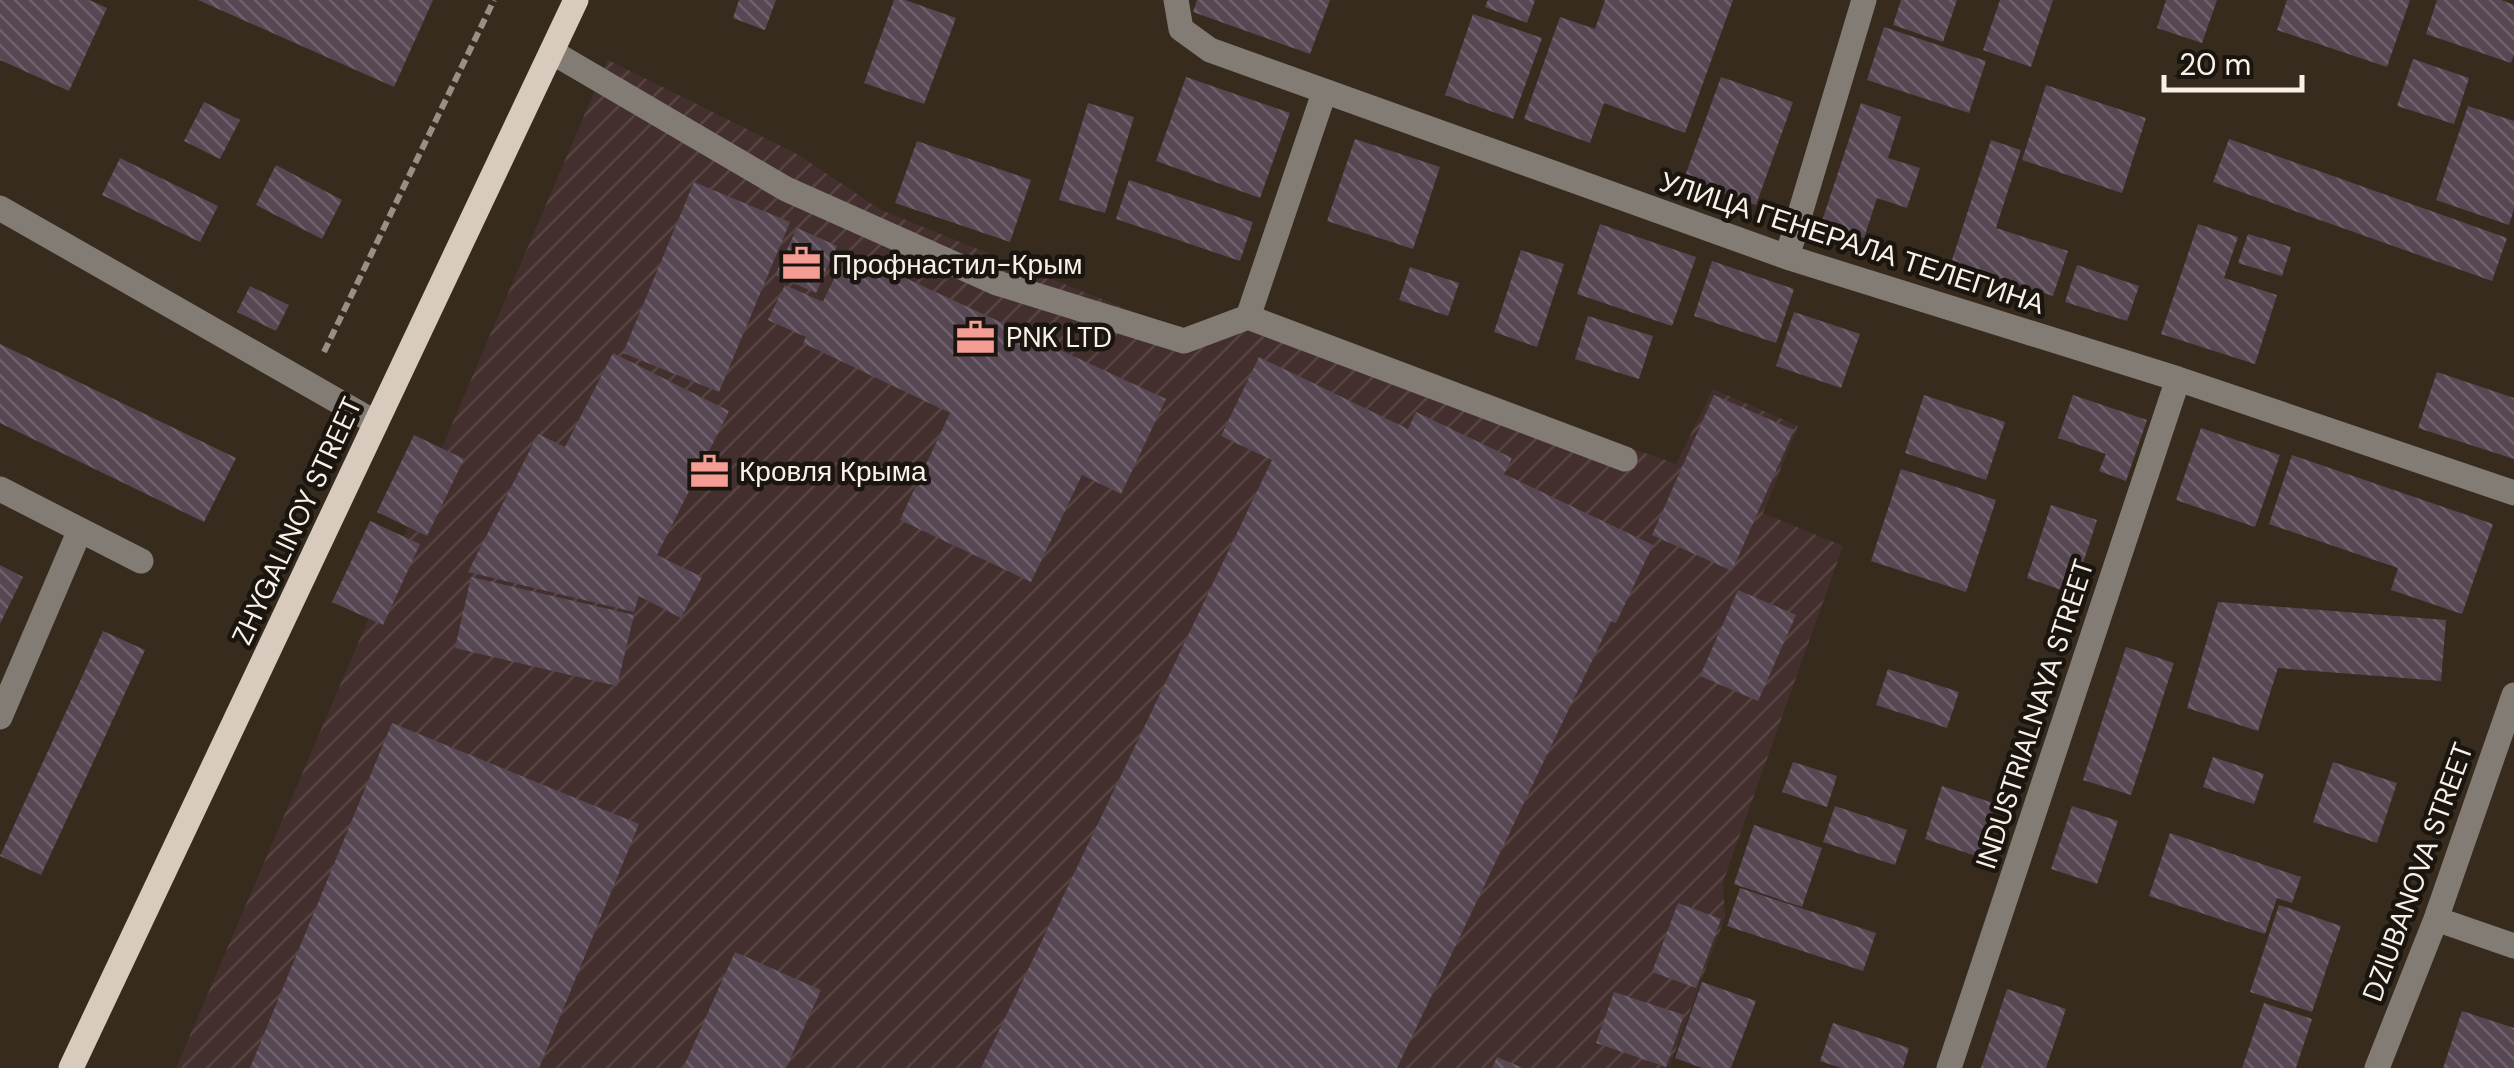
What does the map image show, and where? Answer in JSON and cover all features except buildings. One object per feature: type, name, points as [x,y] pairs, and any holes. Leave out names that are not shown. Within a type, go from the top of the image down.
[{"type":"main road","name":"ZHYGALINOY STREET","points":[[71,1068],[576,0]]},
{"type":"street","name":"УЛИЦА ГЕНЕРАЛА ТЕЛЕГИНА","points":[[1176,0],[1181,29],[1210,50],[1324,93],[1787,258],[2178,378],[2514,494]]},
{"type":"street","points":[[1787,258],[1864,0]]},
{"type":"street","points":[[552,52],[786,189],[997,282],[1184,341],[1248,317],[1625,458]]},
{"type":"street","points":[[1248,317],[1324,93]]},
{"type":"street","points":[[0,208],[376,424]]},
{"type":"street","name":"INDUSTRIALNAYA STREET","points":[[1949,1068],[2178,378]]},
{"type":"street","points":[[0,489],[142,562]]},
{"type":"street","points":[[0,717],[80,530]]},
{"type":"street","name":"DZIUBANOVA STREET","points":[[2376,1068],[2436,920],[2514,695]]},
{"type":"street","points":[[2436,920],[2514,946]]},
{"type":"path","points":[[308,384],[494,0]]},
{"type":"shaded area","points":[[608,60],[797,154],[881,210],[1186,333],[1243,310],[1676,464],[1713,389],[1798,426],[1763,513],[1843,546],[1723,882],[1725,917],[1669,1068],[176,1068]]},
{"type":"place","name":"Профнастил-Крым","points":[[802,264]]},
{"type":"place","name":"PNK LTD","points":[[976,337]]},
{"type":"place","name":"Кровля Крыма","points":[[709,471]]}]
